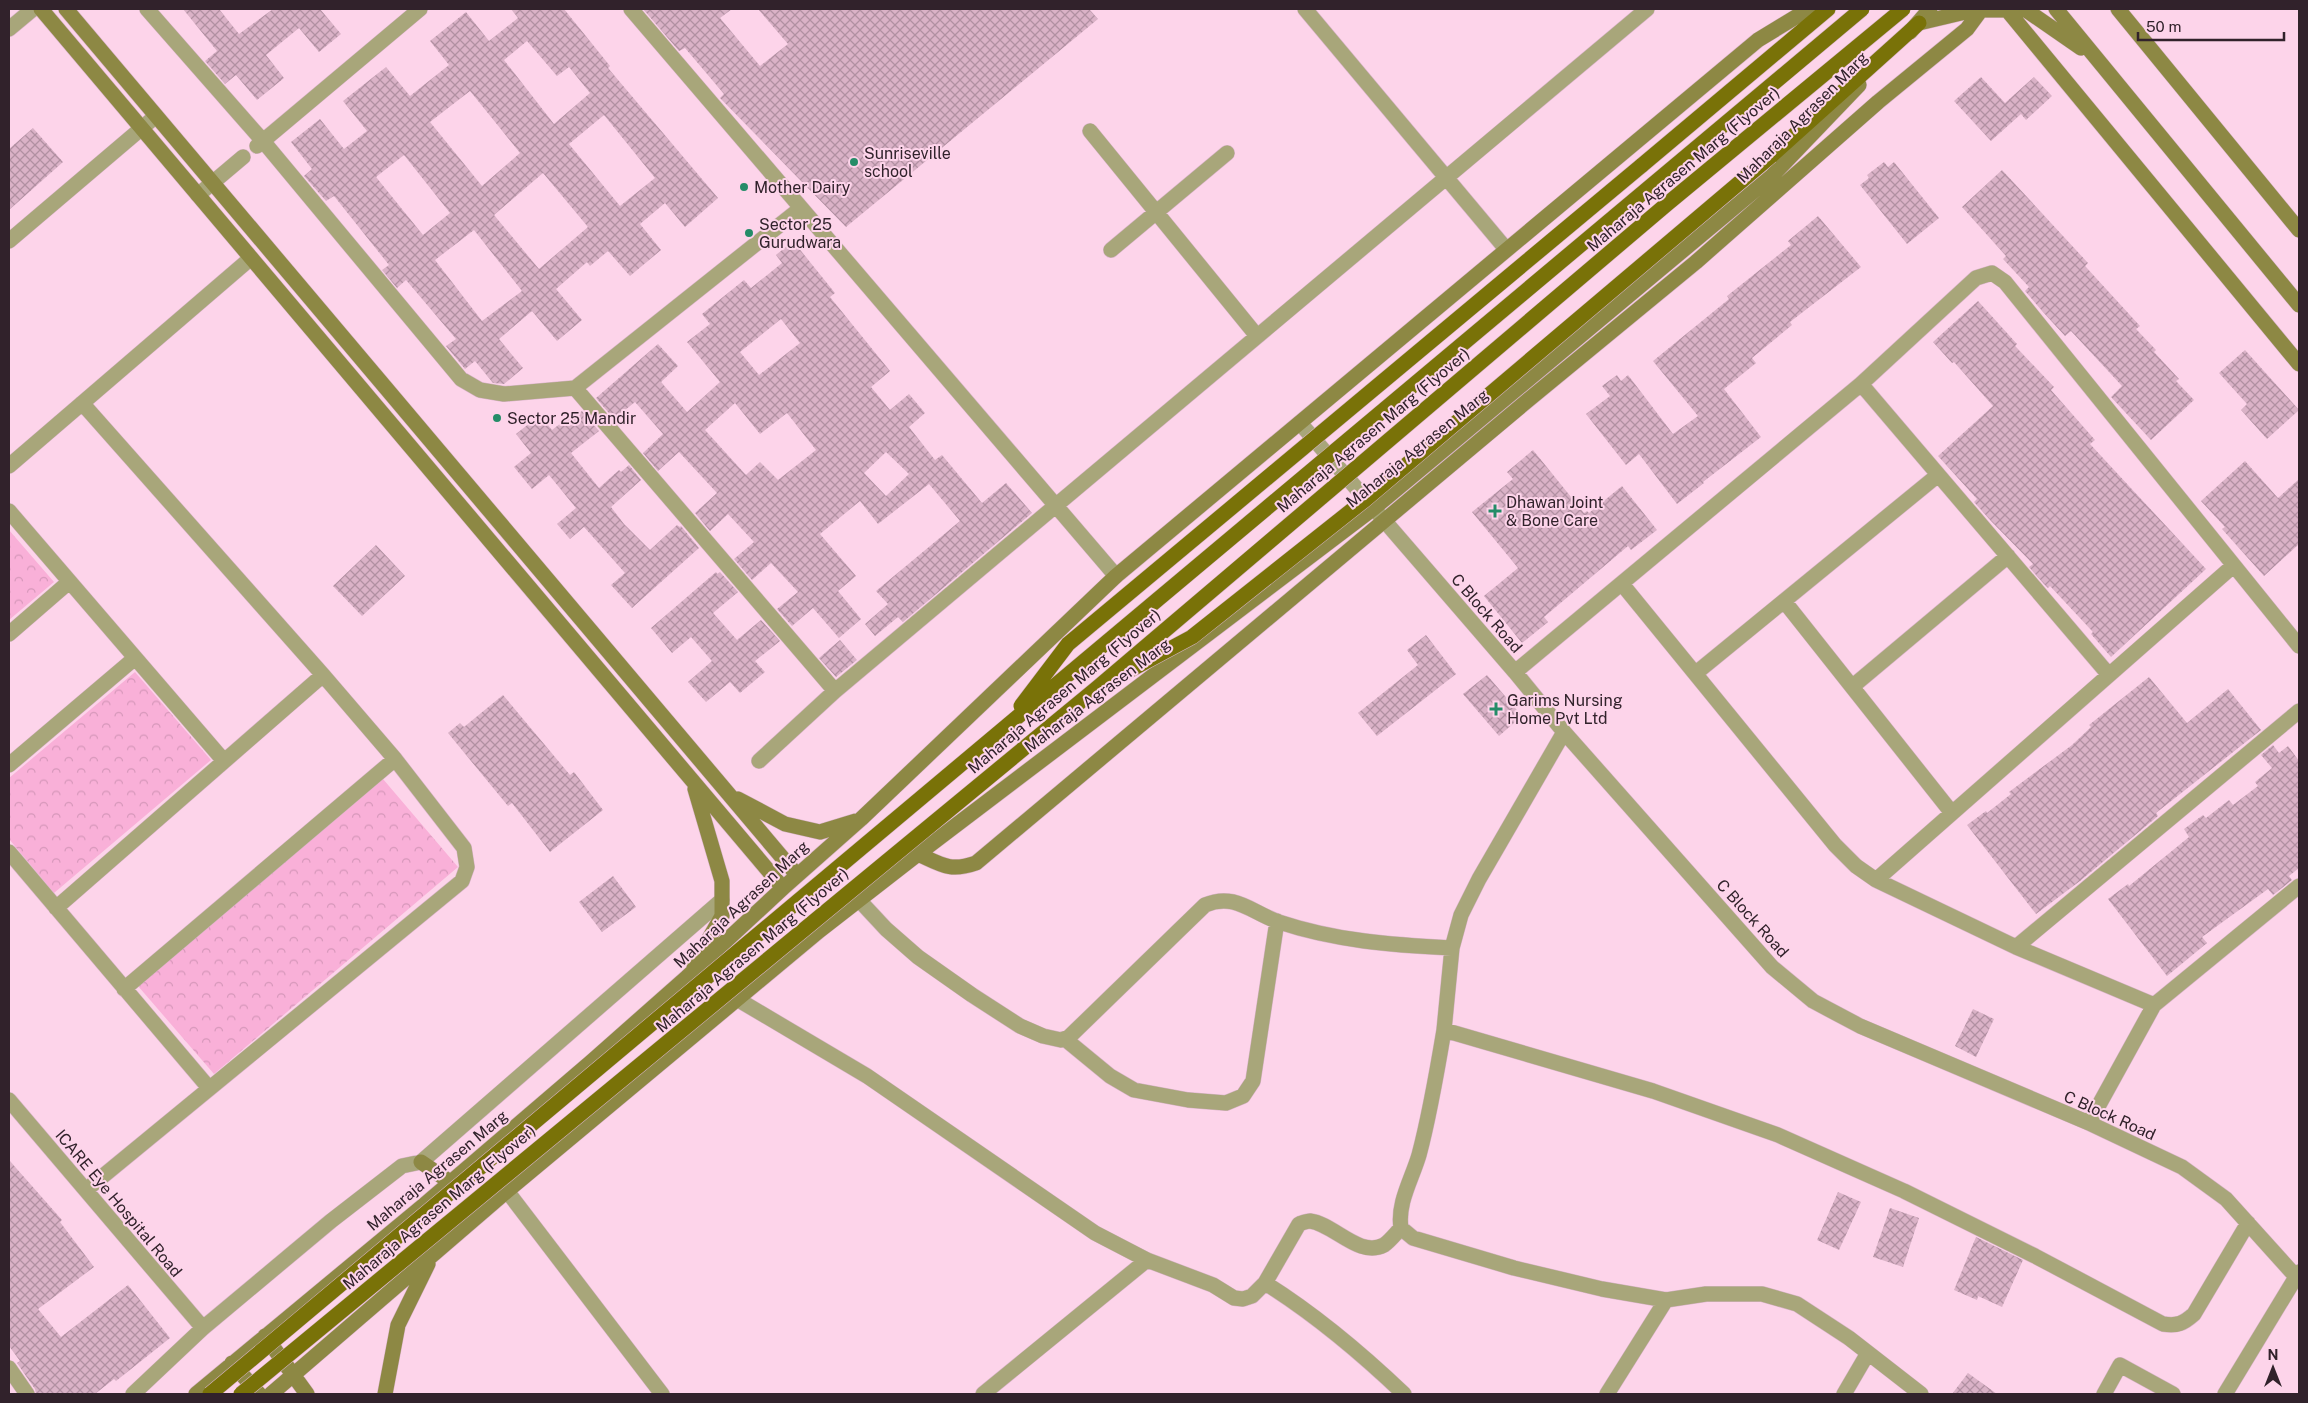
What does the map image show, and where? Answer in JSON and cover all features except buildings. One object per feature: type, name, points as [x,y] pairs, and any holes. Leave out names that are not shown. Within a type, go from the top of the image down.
[{"type":"main road","points":[[41,9],[783,888]]},
{"type":"main road","points":[[66,9],[797,875]]},
{"type":"main road","name":"Maharaja Agrasen Marg","points":[[196,1394],[450,1182],[687,977],[797,875],[861,819],[1116,576],[1758,40],[1809,9]]},
{"type":"main road","points":[[1003,729],[1068,644],[1828,9]]},
{"type":"main road","name":"Maharaja Agrasen Marg (Flyover)","points":[[210,1394],[1862,9]]},
{"type":"main road","name":"Maharaja Agrasen Marg (Flyover)","points":[[241,1394],[1097,688],[1659,210],[1903,9]]},
{"type":"main road","name":"Maharaja Agrasen Marg","points":[[271,1394],[507,1191],[859,900],[1374,508],[1772,176],[1919,23],[1930,9]]},
{"type":"main road","points":[[2056,9],[2299,305]]},
{"type":"main road","points":[[2118,9],[2299,230]]},
{"type":"main road","points":[[2126,9],[2131,25]]},
{"type":"main road","points":[[1097,688],[1192,637],[1366,498],[1771,156],[1919,23],[1980,10],[2026,10],[2096,58]]},
{"type":"main road","points":[[918,854],[946,867],[961,868],[976,863],[1527,401],[1696,262],[1878,102],[1967,29],[1980,10]]},
{"type":"main road","points":[[2007,10],[2299,364]]},
{"type":"main road","points":[[687,977],[722,916],[722,881],[694,783]]},
{"type":"main road","points":[[726,792],[785,824],[820,832],[861,819]]},
{"type":"main road","points":[[421,1162],[450,1182]]},
{"type":"main road","points":[[385,1394],[398,1325],[431,1258]]},
{"type":"main road","points":[[265,1336],[292,1376],[307,1394]]},
{"type":"main road","points":[[232,1363],[259,1394]]},
{"type":"street","points":[[9,29],[33,9]]},
{"type":"street","points":[[147,9],[461,379],[480,390],[504,394],[574,388],[801,208]]},
{"type":"street","points":[[260,144],[420,9]]},
{"type":"street","points":[[631,9],[1116,576]]},
{"type":"street","points":[[1305,9],[1506,249]]},
{"type":"street","points":[[759,761],[835,691],[1641,11]]},
{"type":"street","points":[[9,241],[156,116]]},
{"type":"street","points":[[1090,131],[1258,336]]},
{"type":"street","points":[[1111,250],[1227,153]]},
{"type":"street","points":[[198,196],[242,157]]},
{"type":"street","points":[[9,466],[251,258]]},
{"type":"street","points":[[1515,672],[1861,384],[1976,278],[1992,274],[2005,282],[2299,646]]},
{"type":"street","points":[[1861,384],[2109,675]]},
{"type":"street","points":[[574,388],[835,691]]},
{"type":"street","points":[[82,403],[395,759],[464,848],[467,866],[462,881],[86,1190]]},
{"type":"street","name":"C Block Road","points":[[1300,423],[1386,521],[1564,732],[1772,966],[1812,1001],[1860,1026],[2089,1123],[2182,1167],[2226,1199],[2298,1276]]},
{"type":"street","points":[[1696,673],[1938,475]]},
{"type":"street","points":[[9,511],[224,761]]},
{"type":"street","points":[[1853,686],[2008,556]]},
{"type":"street","points":[[1876,880],[2233,566]]},
{"type":"street","points":[[9,634],[69,582]]},
{"type":"street","points":[[1622,584],[1835,845],[1856,866],[1876,880],[2016,947],[2154,1004]]},
{"type":"street","points":[[1784,601],[1952,813]]},
{"type":"street","points":[[9,765],[135,658]]},
{"type":"street","points":[[56,908],[323,675]]},
{"type":"street","points":[[2016,947],[2299,711]]},
{"type":"street","points":[[1564,732],[1479,878],[1461,915],[1452,948],[1444,1030],[1433,1096],[1419,1155],[1399,1214],[1401,1228],[1413,1238],[1514,1268],[1602,1289],[1666,1300],[1706,1294],[1762,1294],[1797,1304],[1868,1353],[1922,1394]]},
{"type":"street","points":[[124,989],[395,759]]},
{"type":"street","points":[[9,852],[209,1088]]},
{"type":"street","points":[[2089,1123],[2154,1004],[2299,886]]},
{"type":"street","points":[[1065,1039],[1205,904],[1218,899],[1234,901],[1277,921],[1331,937],[1386,945],[1452,948]]},
{"type":"street","points":[[133,1394],[203,1328],[331,1221],[402,1166],[421,1162],[722,900]]},
{"type":"street","points":[[859,900],[886,929],[918,957],[972,995],[1028,1030],[1051,1039],[1065,1039],[1110,1076],[1134,1090],[1188,1100],[1226,1103],[1243,1096],[1253,1081],[1277,921]]},
{"type":"street","points":[[737,999],[867,1076],[1095,1232],[1147,1260],[1198,1278],[1234,1298],[1243,1299],[1252,1296],[1265,1283],[1299,1224],[1309,1221],[1370,1248],[1383,1245],[1401,1228]]},
{"type":"street","points":[[1444,1030],[1653,1091],[1778,1135],[1912,1195],[2035,1256],[2163,1324],[2176,1326],[2194,1314],[2248,1223]]},
{"type":"street","name":"ICARE Eye Hospital Road","points":[[9,1100],[203,1328]]},
{"type":"street","points":[[507,1191],[662,1394]]},
{"type":"street","points":[[984,1394],[1147,1260]]},
{"type":"street","points":[[2225,1394],[2298,1276]]},
{"type":"street","points":[[1265,1283],[1299,1304],[1340,1336],[1404,1394]]},
{"type":"street","points":[[1607,1394],[1666,1300]]},
{"type":"street","points":[[1844,1394],[1868,1353]]},
{"type":"street","points":[[2104,1394],[2120,1365],[2173,1394]]},
{"type":"street","points":[[9,1368],[27,1394]]},
{"type":"green space","points":[[9,530],[54,582],[9,620]]},
{"type":"green space","points":[[135,672],[211,760],[54,893],[9,839],[9,778]]},
{"type":"green space","points":[[383,779],[458,867],[214,1074],[138,986]]},
{"type":"place","name":"Sunriseville school","points":[[854,162]]},
{"type":"place","name":"Mother Dairy","points":[[744,187]]},
{"type":"place","name":"Sector 25 Gurudwara","points":[[749,233]]},
{"type":"place","name":"Sector 25 Mandir","points":[[497,418]]},
{"type":"place","name":"Dhawan Joint & Bone Care","points":[[1495,511]]},
{"type":"place","name":"Garims Nursing Home Pvt Ltd","points":[[1496,709]]}]
